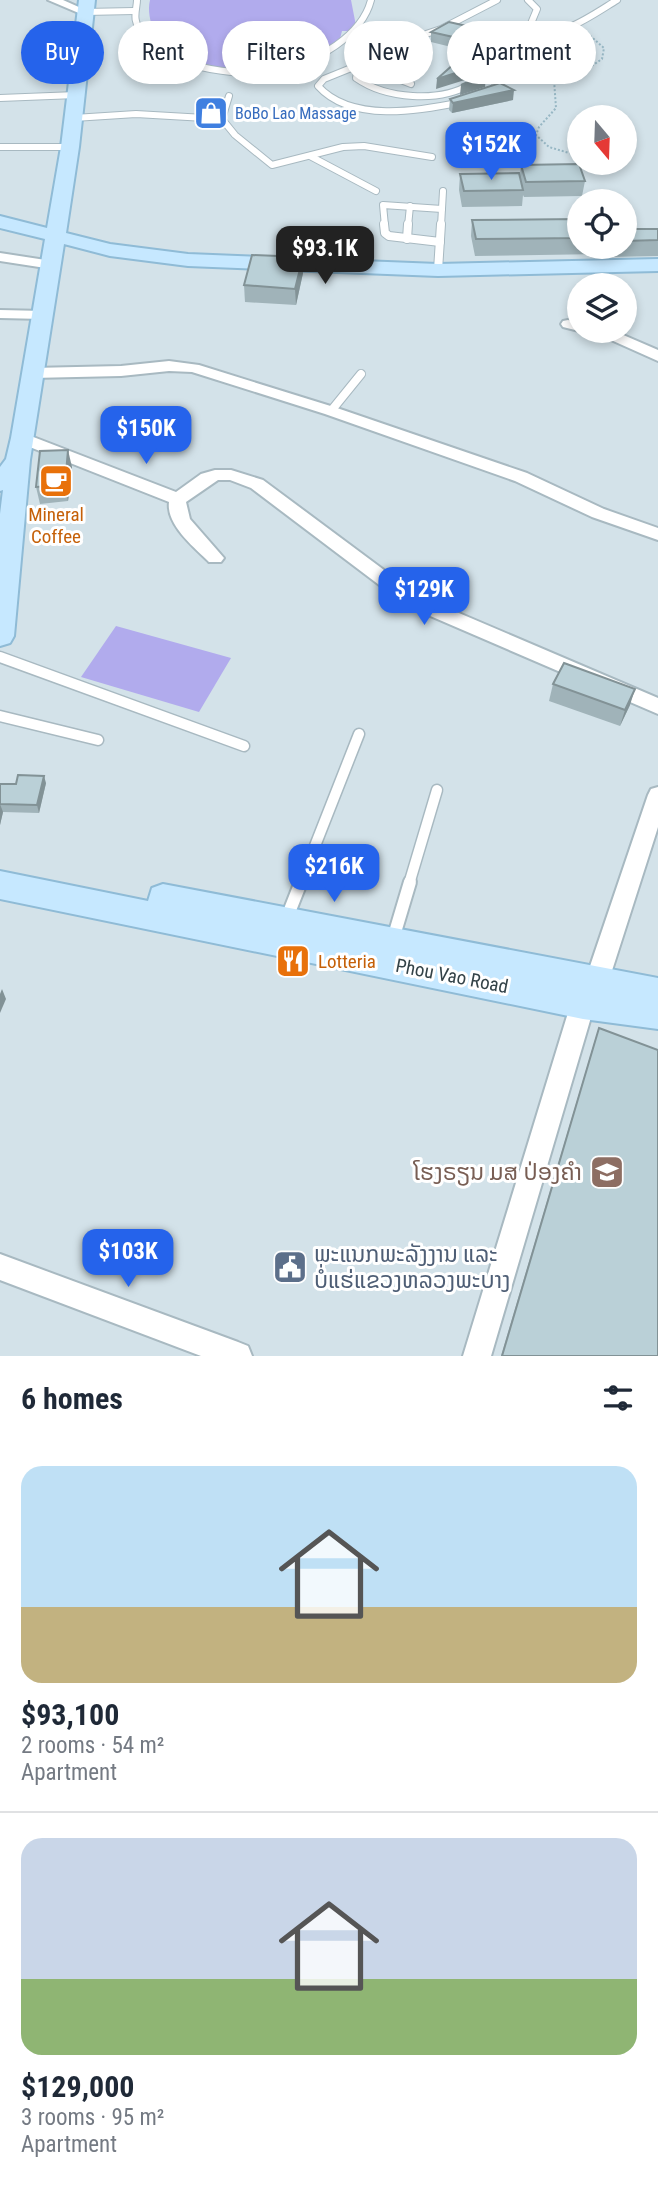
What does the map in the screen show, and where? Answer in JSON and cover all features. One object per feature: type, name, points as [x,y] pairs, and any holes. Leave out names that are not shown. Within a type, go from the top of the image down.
[{"type":"street","points":[[0,636],[20,449],[70,147],[86,6],[53,0]]},
{"type":"street","points":[[0,222],[110,250],[188,260],[438,270],[658,265]]},
{"type":"street","points":[[0,257],[52,265]]},
{"type":"street","points":[[0,314],[44,315]]},
{"type":"street","points":[[629,343],[658,356]]},
{"type":"street","points":[[32,373],[121,371],[169,366],[194,368],[331,411],[520,477],[598,513],[658,534]]},
{"type":"street","points":[[0,483],[20,449]]},
{"type":"street","points":[[20,449],[178,499]]},
{"type":"street","points":[[215,558],[177,515],[175,504],[211,475],[230,473],[257,484],[413,601],[658,706]]},
{"type":"street","points":[[0,509],[7,587]]},
{"type":"street","points":[[0,559],[7,587]]},
{"type":"street","points":[[477,1356],[590,993],[658,796]]},
{"type":"street","name":"Phou Vao Road","points":[[0,867],[392,943],[658,1013]]},
{"type":"street","name":"Phou Vao Road","points":[[0,885],[590,993],[658,995]]},
{"type":"street","points":[[0,1267],[238,1356]]},
{"type":"lane","points":[[137,0],[134,11],[147,40],[182,62],[216,71],[257,74],[288,69],[318,57],[355,29],[371,0]]},
{"type":"lane","points":[[433,32],[497,0]]},
{"type":"lane","points":[[528,0],[537,9],[531,21]]},
{"type":"lane","points":[[578,21],[617,0]]},
{"type":"lane","points":[[86,6],[134,11]]},
{"type":"lane","points":[[344,71],[324,79],[318,86],[328,97],[338,102],[406,113],[469,101]]},
{"type":"lane","points":[[363,84],[366,87],[416,95],[466,87],[469,84]]},
{"type":"lane","points":[[483,97],[495,90],[498,84]]},
{"type":"lane","points":[[0,98],[76,95]]},
{"type":"lane","points":[[222,119],[229,96]]},
{"type":"lane","points":[[74,118],[136,114],[222,119],[235,135],[272,165],[343,147],[364,146],[432,157]]},
{"type":"lane","points":[[0,147],[70,147]]},
{"type":"lane","points":[[310,156],[376,191]]},
{"type":"lane","points":[[438,270],[443,191]]},
{"type":"lane","points":[[440,242],[394,238],[385,233],[383,205],[442,209]]},
{"type":"lane","points":[[407,239],[410,206]]},
{"type":"lane","points":[[331,411],[361,374]]},
{"type":"lane","points":[[0,657],[244,746]]},
{"type":"lane","points":[[0,716],[98,740]]},
{"type":"lane","points":[[285,922],[359,734]]},
{"type":"lane","points":[[392,943],[437,790]]},
{"type":"path","points":[[596,41],[604,48],[602,59],[596,63]]},
{"type":"path","points":[[554,84],[556,108],[539,127],[536,135],[541,144],[567,153]]},
{"type":"shaded area","points":[[0,0],[658,0],[658,1356],[0,1356]]},
{"type":"shaded area","points":[[150,0],[351,0],[355,21],[344,21],[344,31],[338,46],[330,50],[330,21],[222,21],[222,69],[208,68],[208,21],[151,21]]},
{"type":"shaded area","points":[[116,626],[231,658],[199,712],[81,677]]},
{"type":"building","points":[[447,23],[447,36],[433,31]]},
{"type":"building","points":[[497,84],[514,90],[453,103],[450,99]]},
{"type":"building","points":[[567,164],[567,175],[583,175],[585,181],[526,182],[521,165]]},
{"type":"building","points":[[519,173],[523,190],[464,191],[460,174]]},
{"type":"building","points":[[567,219],[567,238],[476,239],[472,220]]},
{"type":"building","points":[[637,229],[658,229],[658,240],[637,241]]},
{"type":"building","points":[[252,255],[303,257],[295,289],[244,285]]},
{"type":"building","points":[[68,450],[65,485],[36,487],[40,451]]},
{"type":"building","points":[[564,663],[635,689],[625,710],[553,684]]},
{"type":"building","points":[[18,775],[44,776],[37,805],[0,804],[0,784],[16,784]]},
{"type":"building","name":"ໂຮງຣຽນ ມສ ປ່ອງຄຳ","points":[[599,1028],[658,1050],[658,1356],[502,1356]]},
{"type":"place","name":"BoBo Lao Massage","points":[[211,113]]},
{"type":"place","name":"Mineral Coffee","points":[[56,481]]},
{"type":"place","name":"Lotteria","points":[[293,961]]},
{"type":"place","name":"ໂຮງຣຽນ ມສ ປ່ອງຄຳ","points":[[607,1172]]},
{"type":"place","name":"ພະແນກພະລັງງານ ແລະ ບໍ່ແຮ່ແຂວງຫລວງພະບາງ","points":[[290,1267]]}]
